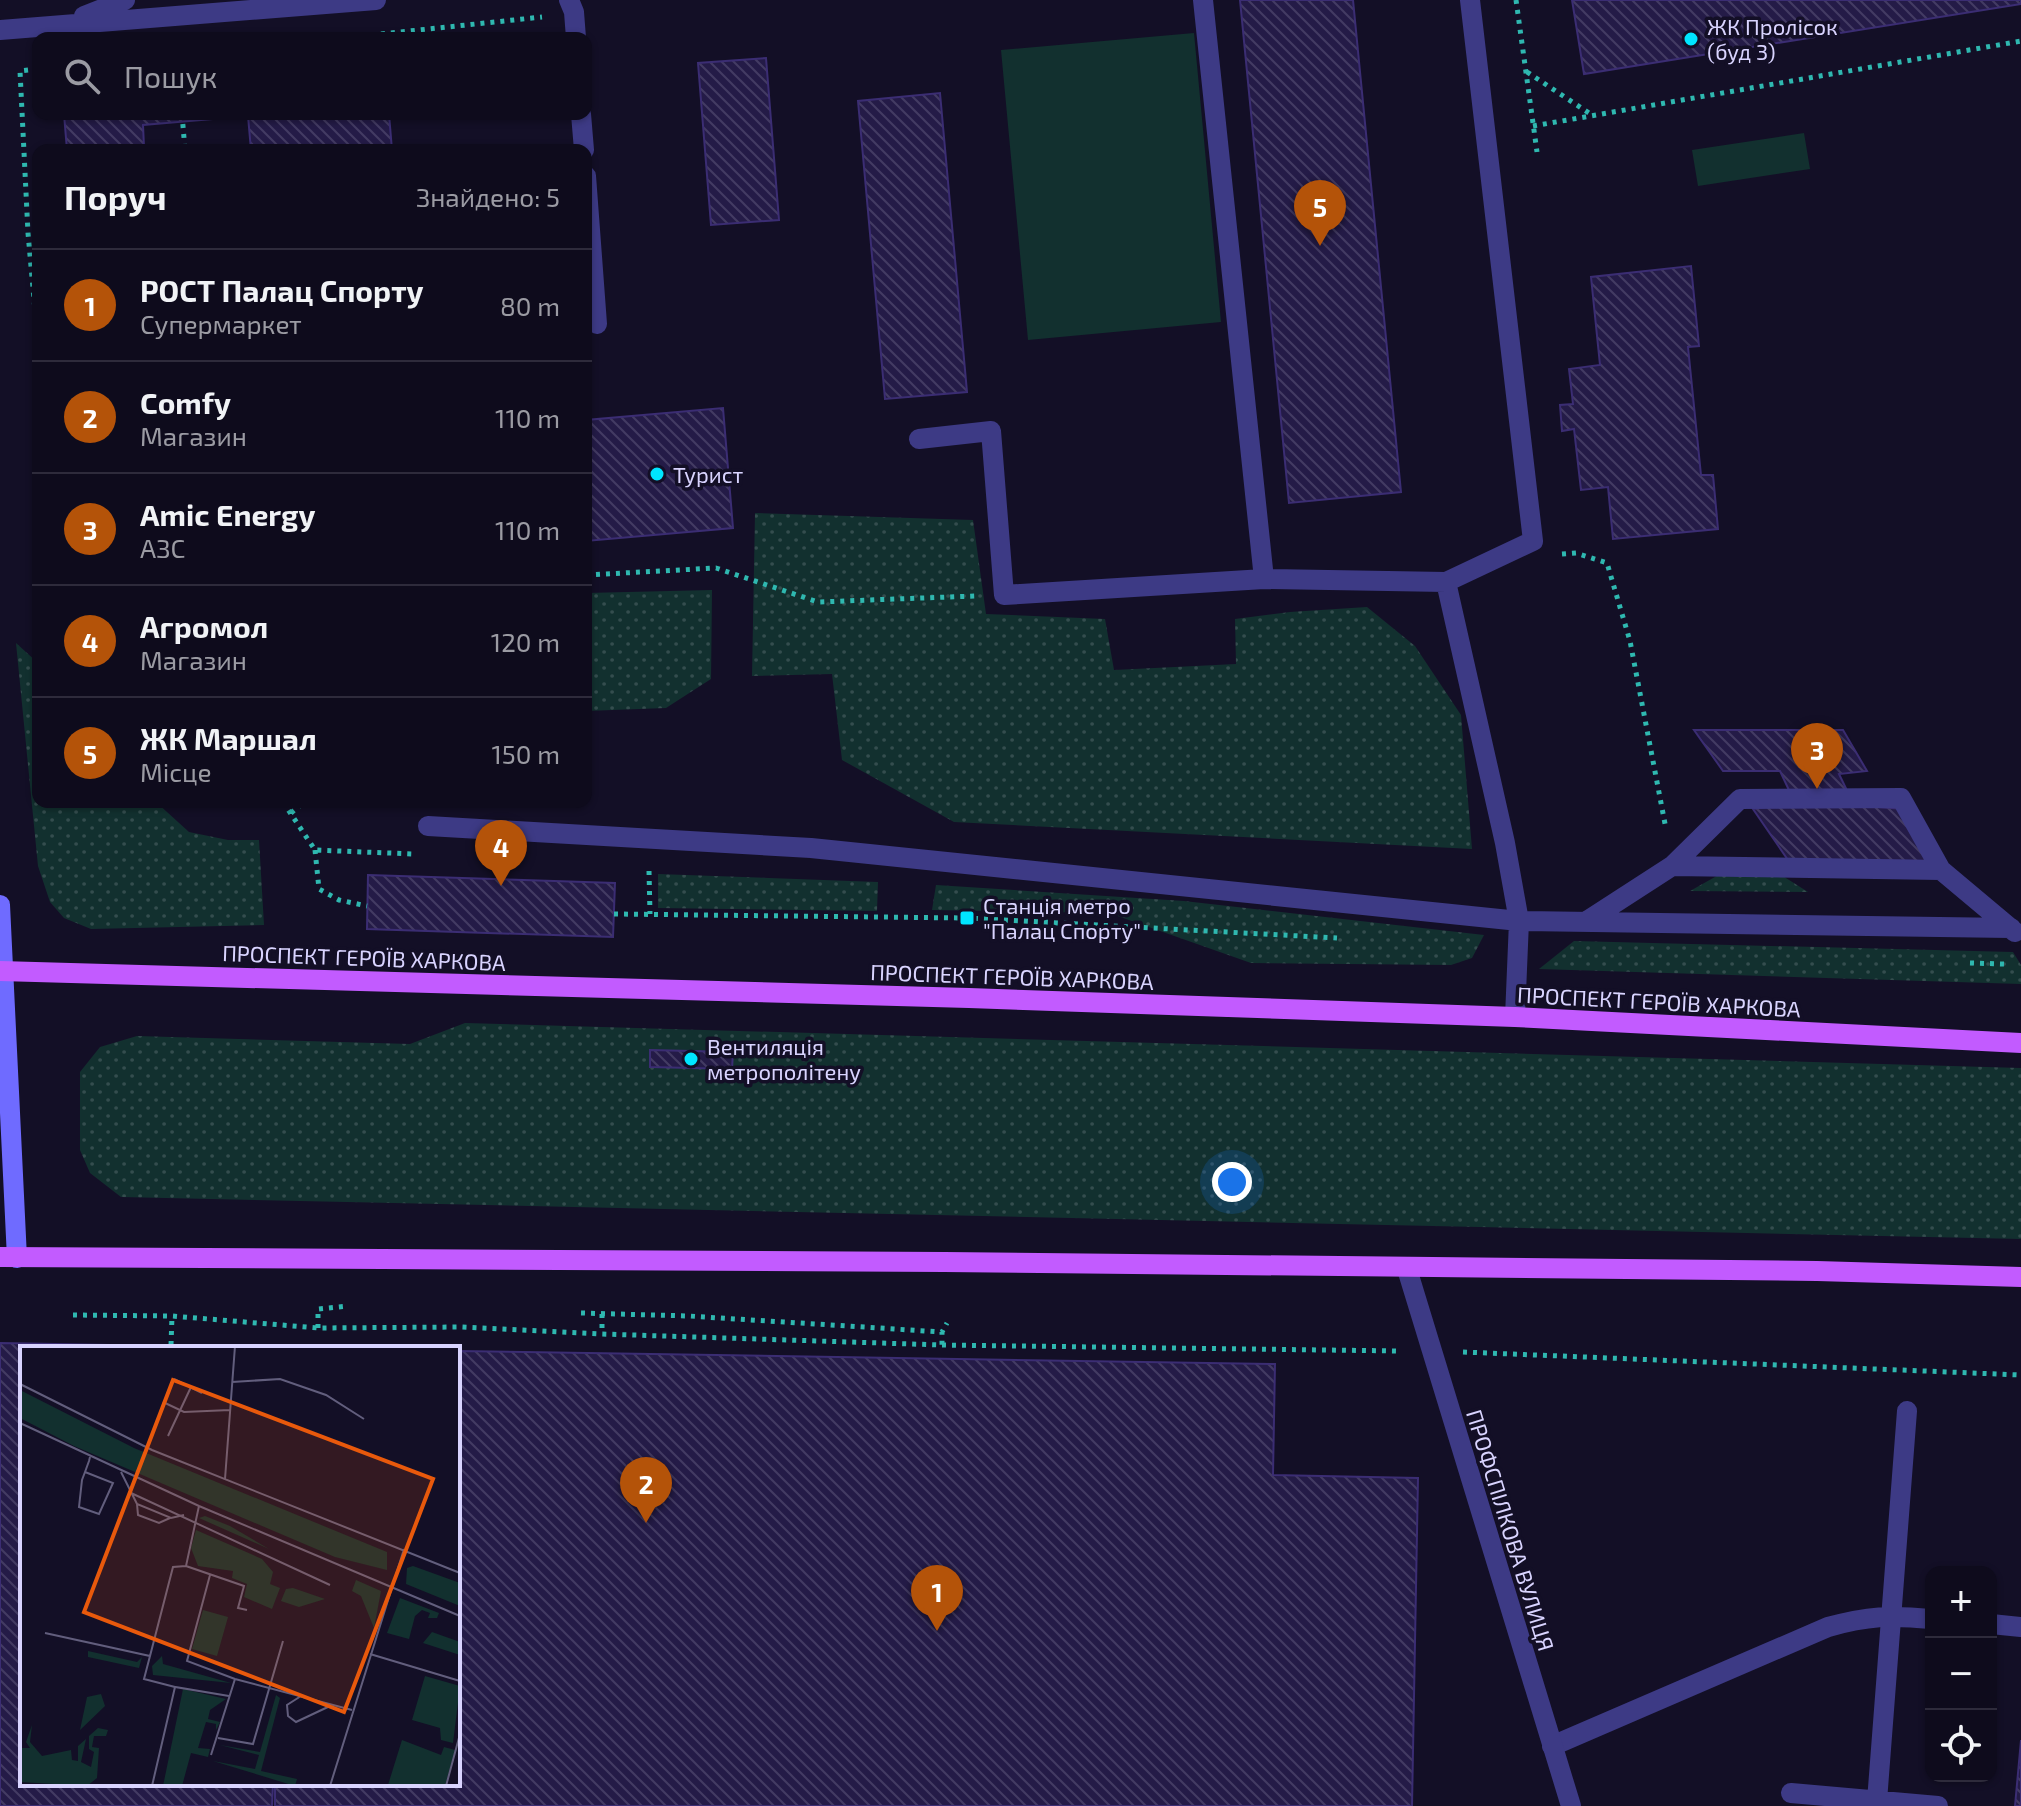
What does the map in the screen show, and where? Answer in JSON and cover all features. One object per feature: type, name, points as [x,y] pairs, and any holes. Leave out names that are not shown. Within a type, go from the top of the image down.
[{"type":"main road","points":[[0,905],[8,1258],[944,1262],[1817,1271],[2021,1277]]},
{"type":"main road","name":"ПРОСПЕКТ ГЕРОЇВ ХАРКОВА","points":[[2,971],[1515,1017],[2021,1043]]},
{"type":"street","points":[[42,29],[107,9],[125,0]]},
{"type":"street","points":[[0,30],[376,0]]},
{"type":"street","points":[[569,0],[574,12],[576,32]]},
{"type":"street","points":[[1203,0],[1264,579]]},
{"type":"street","points":[[919,439],[991,431],[1004,595],[1264,579],[1446,582],[1533,541],[1470,0]]},
{"type":"street","points":[[582,120],[584,144]]},
{"type":"street","points":[[592,257],[597,324]]},
{"type":"street","points":[[1446,582],[1505,843],[1519,921],[1515,1017]]},
{"type":"street","points":[[1587,921],[1672,866],[1740,799],[1901,798],[1941,870],[2016,932]]},
{"type":"street","points":[[428,826],[811,848],[1519,921],[2016,932]]},
{"type":"street","points":[[1672,866],[1941,870]]},
{"type":"street","name":"ПРОФСПІЛКОВА ВУЛИЦЯ","points":[[1407,1269],[1571,1806]]},
{"type":"street","points":[[1877,1801],[1907,1411]]},
{"type":"street","points":[[1552,1746],[1797,1638],[1863,1618],[1891,1615],[1925,1618]]},
{"type":"street","points":[[1997,1625],[2021,1627]]},
{"type":"street","points":[[1791,1793],[1938,1806]]},
{"type":"path","points":[[1516,0],[1537,152]]},
{"type":"path","points":[[400,32],[543,17],[548,9]]},
{"type":"path","points":[[1533,126],[2021,41]]},
{"type":"path","points":[[32,70],[20,71],[32,277]]},
{"type":"path","points":[[1526,72],[1593,116]]},
{"type":"path","points":[[182,120],[184,144]]},
{"type":"path","points":[[28,233],[32,233]]},
{"type":"path","points":[[1562,554],[1576,553],[1607,563],[1630,641],[1672,866]]},
{"type":"path","points":[[592,575],[716,568],[818,602],[1004,595]]},
{"type":"path","points":[[315,850],[319,889],[339,900],[367,906]]},
{"type":"path","points":[[614,914],[967,918],[1345,938]]},
{"type":"path","points":[[318,1328],[318,1309],[348,1306]]},
{"type":"path","points":[[581,1313],[689,1316],[942,1332]]},
{"type":"path","points":[[602,1314],[602,1334]]},
{"type":"path","points":[[73,1315],[172,1316],[318,1328],[462,1327],[942,1345],[1431,1351],[2021,1375]]},
{"type":"path","points":[[171,1345],[172,1316]]},
{"type":"path","points":[[942,1345],[942,1332],[947,1323]]},
{"type":"green space","points":[[1194,33],[1221,322],[1028,340],[1001,50]]},
{"type":"green space","points":[[1804,133],[1810,169],[1698,186],[1692,150]]},
{"type":"green space","points":[[755,513],[973,520],[986,614],[1105,619],[1114,670],[1236,664],[1235,619],[1367,607],[1415,646],[1461,715],[1472,849],[954,822],[842,760],[832,674],[752,676]]},
{"type":"green space","points":[[712,590],[711,679],[666,708],[592,711],[592,593]]},
{"type":"green space","points":[[16,643],[32,658],[32,805]]},
{"type":"green space","points":[[32,808],[163,808],[189,832],[228,840],[259,840],[264,925],[91,929],[64,918],[50,902],[38,866]]},
{"type":"green space","points":[[1722,873],[1778,873],[1808,892],[1690,891]]},
{"type":"green space","points":[[658,874],[878,882],[877,911],[658,908]]},
{"type":"green space","points":[[936,885],[1184,901],[1484,935],[1472,958],[1451,965],[1251,963],[1109,913],[932,910]]},
{"type":"green space","points":[[1574,941],[2013,952],[2021,965],[2021,984],[1539,969]]},
{"type":"green space","points":[[465,1023],[2021,1068],[2021,1239],[121,1197],[90,1173],[80,1150],[80,1072],[100,1047],[137,1036],[410,1044]]},
{"type":"building","points":[[1240,0],[1353,0],[1401,492],[1289,503]]},
{"type":"building","name":"ЖК Пролісок (буд 3)","points":[[1572,0],[2021,0],[2021,4],[1584,74]]},
{"type":"building","points":[[766,58],[779,220],[711,225],[698,63]]},
{"type":"building","points":[[940,93],[967,392],[885,399],[858,101]]},
{"type":"building","points":[[64,120],[201,120],[143,125],[144,144],[66,144]]},
{"type":"building","points":[[248,120],[390,120],[392,144],[250,144]]},
{"type":"building","points":[[1691,266],[1699,346],[1688,347],[1701,475],[1713,475],[1718,529],[1613,539],[1608,487],[1581,490],[1574,429],[1562,431],[1560,405],[1573,404],[1569,369],[1600,365],[1591,277]]},
{"type":"building","name":"Турист","points":[[723,408],[733,528],[592,540],[592,419]]},
{"type":"building","points":[[1694,730],[1843,730],[1867,771],[1839,774],[1854,805],[1904,809],[1933,861],[1788,860],[1753,809],[1795,803],[1780,771],[1723,771]]},
{"type":"building","points":[[368,875],[615,883],[613,937],[367,929]]},
{"type":"building","name":"Вентиляція метрополітену","points":[[650,1050],[733,1052],[732,1069],[650,1067]]},
{"type":"building","points":[[0,1343],[166,1346],[20,1346],[20,1786],[273,1786],[272,1806],[0,1806]]},
{"type":"building","points":[[460,1351],[1275,1364],[1273,1475],[1418,1478],[1412,1806],[275,1806],[275,1786],[460,1786]]},
{"type":"building","points":[[2021,1740],[2021,1806],[2015,1806]]},
{"type":"place","name":"ЖК Пролісок (буд 3)","points":[[1691,39]]},
{"type":"place","name":"ЖК Маршал","points":[[1320,246]]},
{"type":"place","name":"Турист","points":[[657,474]]},
{"type":"place","name":"Amic Energy","points":[[1817,789]]},
{"type":"place","name":"Агромол","points":[[501,886]]},
{"type":"place","name":"Станція метро \"Палац Спорту\"","points":[[967,918]]},
{"type":"place","name":"Вентиляція метрополітену","points":[[691,1059]]},
{"type":"place","name":"Comfy","points":[[646,1523]]},
{"type":"place","name":"РОСТ Палац Спорту","points":[[937,1631]]}]
